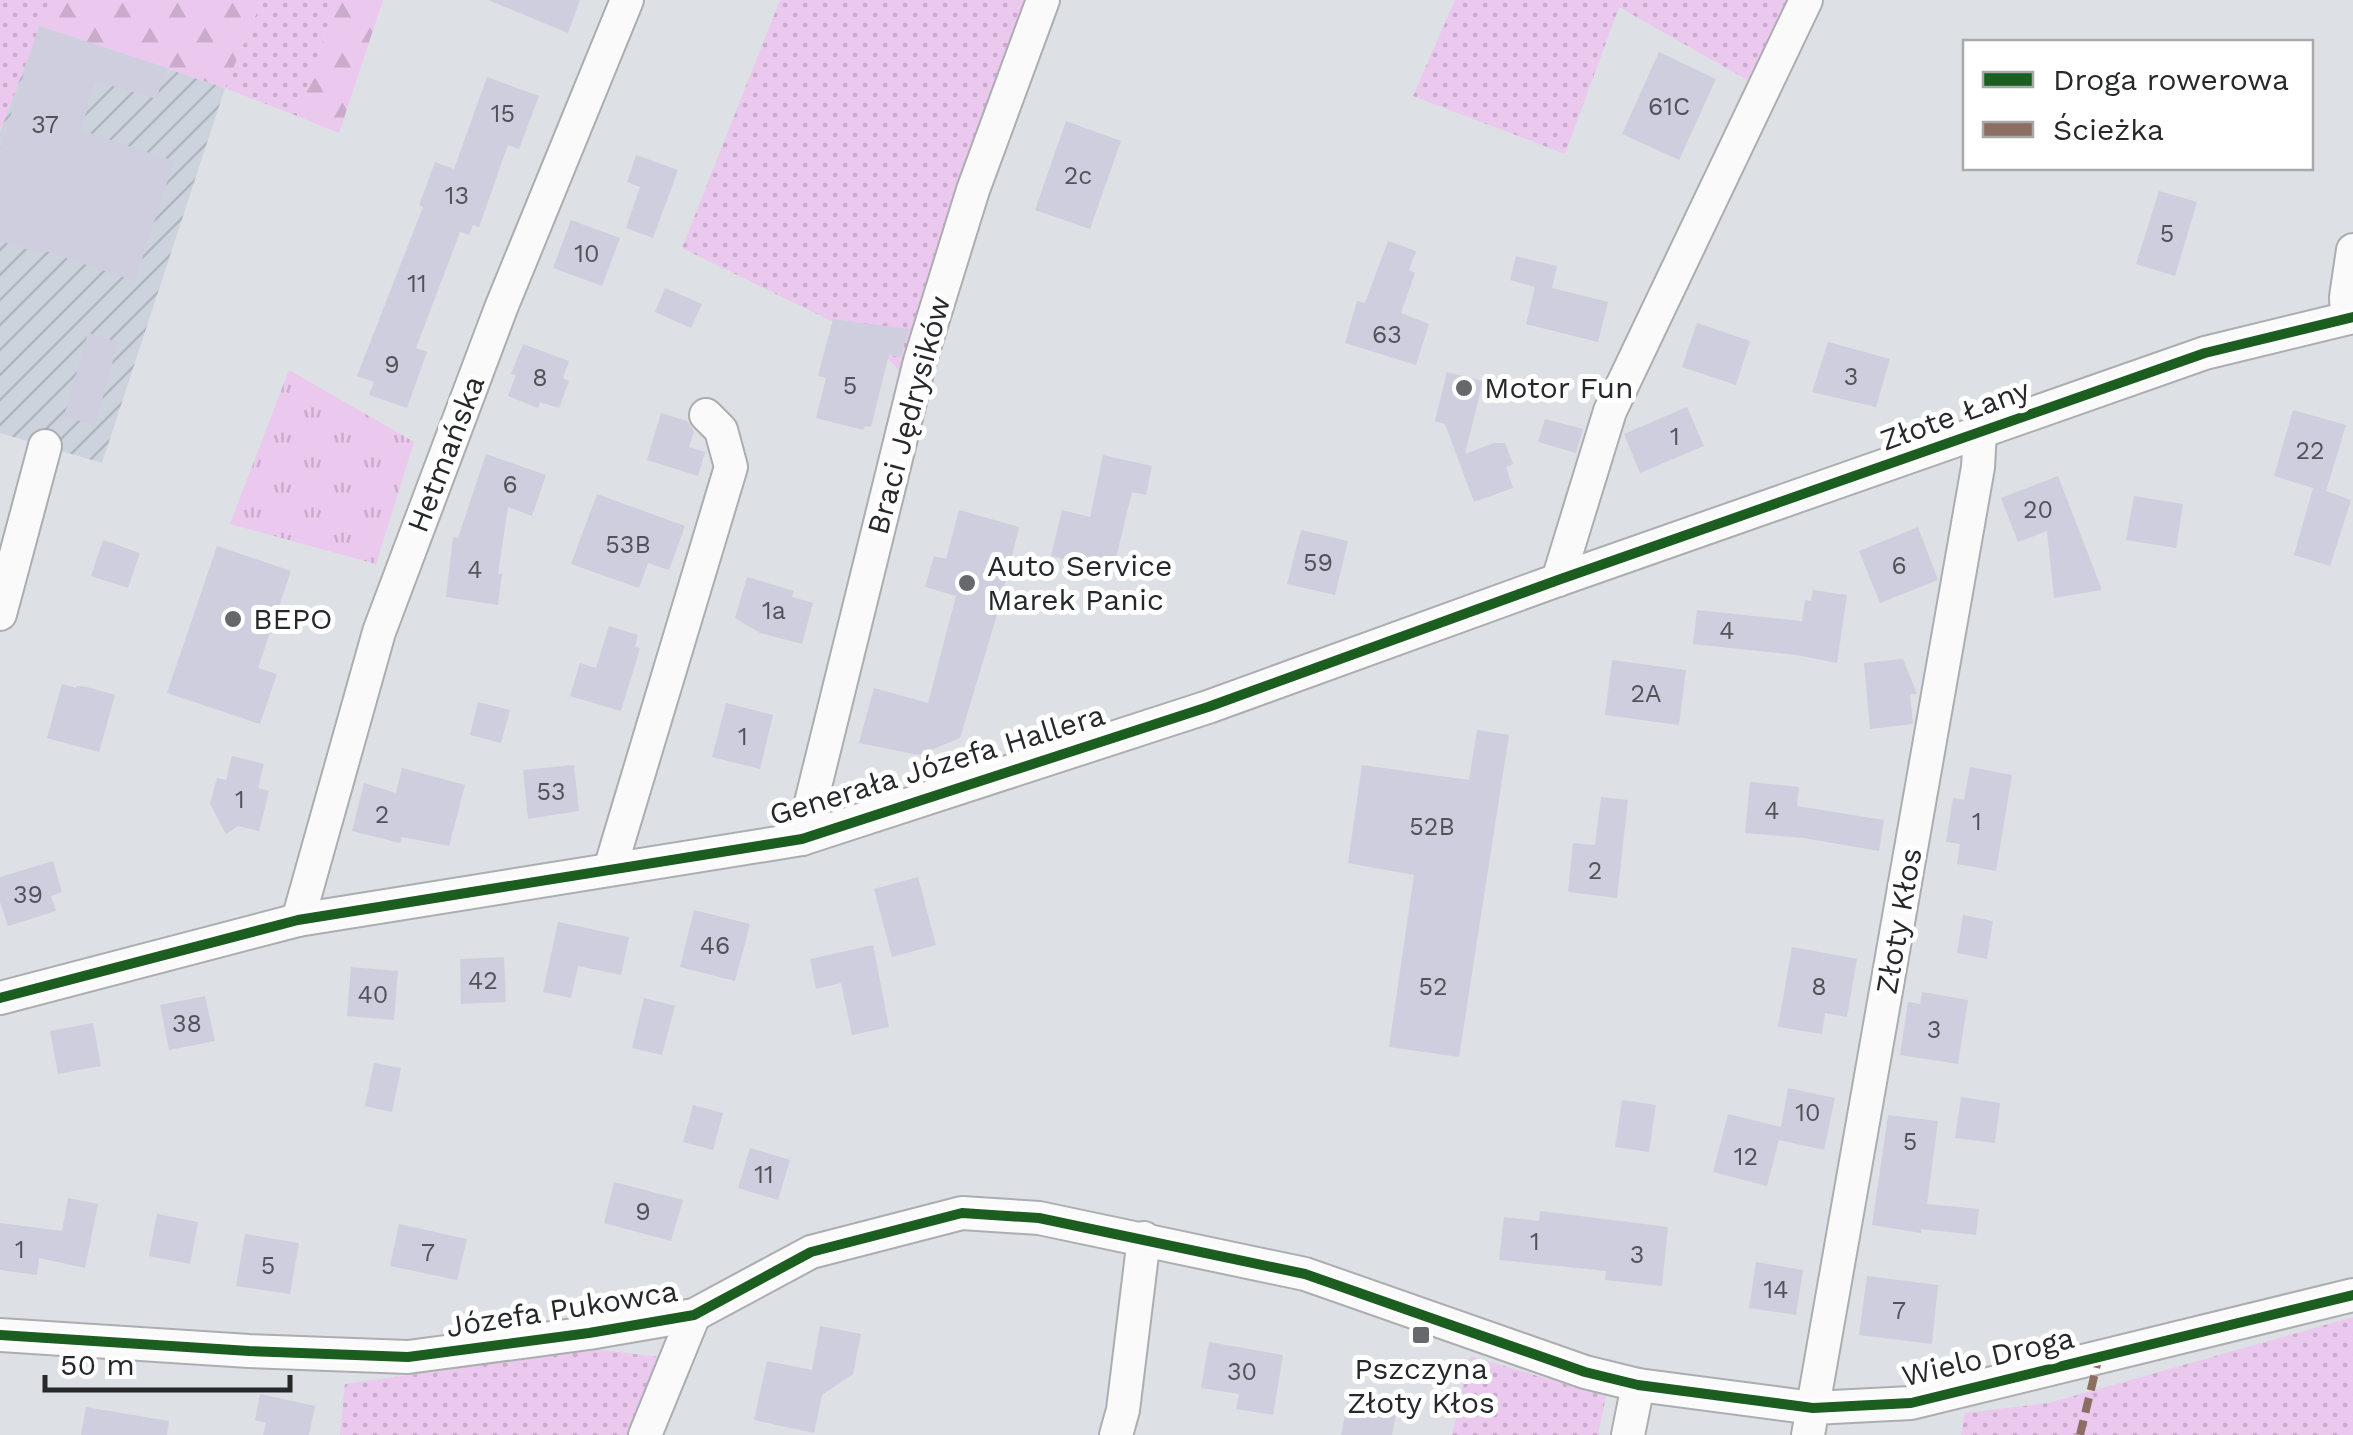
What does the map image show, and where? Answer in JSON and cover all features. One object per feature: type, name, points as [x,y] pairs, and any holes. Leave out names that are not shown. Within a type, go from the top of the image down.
[{"type":"street","name":"Hetmańska","points":[[298,920],[379,632],[501,308],[627,0]]},
{"type":"street","name":"Braci Jędrysików","points":[[802,839],[920,361],[974,190],[1043,0]]},
{"type":"street","points":[[1568,577],[1610,411],[1806,0]]},
{"type":"street","points":[[2350,318],[2346,297],[2353,250]]},
{"type":"street","name":"Złote Łany","points":[[1568,577],[2205,354],[2350,318]]},
{"type":"street","points":[[610,869],[731,467],[721,430],[706,415]]},
{"type":"street","name":"Złoty Kłos","points":[[1811,1422],[1975,487],[1980,432]]},
{"type":"street","points":[[0,614],[46,446]]},
{"type":"street","name":"Generała Józefa Hallera","points":[[0,998],[298,920],[802,839],[1208,707],[1568,577]]},
{"type":"street","name":"Józefa Pukowca","points":[[0,1335],[249,1351],[408,1356],[694,1315],[811,1252],[962,1213],[1039,1218],[1305,1274],[1457,1328]]},
{"type":"street","points":[[1116,1435],[1144,1238]]},
{"type":"street","name":"Wielo Droga","points":[[1457,1328],[1586,1372],[1811,1422],[1911,1403],[2353,1295]]},
{"type":"street","points":[[645,1435],[694,1315]]},
{"type":"street","points":[[1628,1435],[1638,1384]]},
{"type":"shaded area","points":[[39,26],[225,88],[102,463],[0,433],[0,132]]},
{"type":"green space","points":[[0,0],[50,0],[0,132]]},
{"type":"green space","points":[[50,0],[262,0],[225,88],[39,26]]},
{"type":"green space","points":[[262,0],[337,0],[297,116],[225,88]]},
{"type":"green space","points":[[337,0],[383,0],[339,133],[297,116]]},
{"type":"green space","points":[[780,0],[1027,0],[902,374],[872,341],[682,248]]},
{"type":"green space","points":[[1455,0],[1798,0],[1758,86],[1619,7],[1565,154],[1413,96]]},
{"type":"green space","points":[[289,370],[414,442],[376,564],[230,524]]},
{"type":"green space","points":[[2353,1317],[2353,1435],[1961,1435],[1965,1413],[2049,1403]]},
{"type":"green space","points":[[593,1349],[659,1357],[637,1435],[340,1435],[345,1384]]},
{"type":"green space","points":[[1470,1356],[1606,1396],[1598,1435],[1452,1435]]},
{"type":"building","points":[[488,0],[580,0],[568,33]]},
{"type":"building","points":[[39,26],[167,68],[156,99],[96,81],[81,130],[174,161],[135,281],[42,250],[41,254],[0,241],[0,149]]},
{"type":"building","points":[[1659,52],[1716,79],[1679,160],[1622,134]]},
{"type":"building","points":[[487,77],[539,96],[519,149],[508,145],[479,227],[473,225],[469,235],[460,232],[416,348],[427,352],[407,408],[369,395],[374,382],[357,376],[423,207],[419,205],[435,162],[454,169]]},
{"type":"building","points":[[1066,121],[1121,141],[1090,229],[1035,210]]},
{"type":"building","points":[[636,155],[678,170],[653,238],[626,228],[640,187],[627,182]]},
{"type":"building","points":[[2159,191],[2197,202],[2175,276],[2136,264]]},
{"type":"building","points":[[571,220],[620,238],[602,286],[553,268]]},
{"type":"building","points":[[1388,241],[1416,251],[1409,270],[1415,273],[1401,313],[1429,324],[1416,365],[1345,343],[1357,301],[1365,303]]},
{"type":"building","points":[[1516,256],[1557,266],[1552,288],[1608,302],[1598,342],[1526,324],[1535,287],[1510,280]]},
{"type":"building","points":[[665,288],[702,304],[691,328],[655,312]]},
{"type":"building","points":[[833,319],[909,329],[900,358],[889,354],[871,427],[865,426],[863,430],[816,418],[826,378],[818,376]]},
{"type":"building","points":[[1697,323],[1750,341],[1736,385],[1682,367]]},
{"type":"building","points":[[88,333],[118,342],[95,426],[64,416]]},
{"type":"building","points":[[1828,342],[1890,359],[1876,407],[1812,392]]},
{"type":"building","points":[[523,344],[569,361],[563,378],[569,381],[559,408],[540,402],[538,408],[508,396],[516,375],[511,374]]},
{"type":"building","points":[[1447,372],[1483,381],[1465,454],[1505,443],[1513,464],[1506,467],[1513,488],[1474,502],[1445,424],[1435,421]]},
{"type":"building","points":[[1687,407],[1704,446],[1640,473],[1624,434]]},
{"type":"building","points":[[2293,410],[2346,425],[2326,491],[2351,500],[2330,566],[2294,555],[2313,488],[2274,476]]},
{"type":"building","points":[[661,413],[687,421],[694,431],[689,447],[705,452],[698,476],[647,460]]},
{"type":"building","points":[[1545,419],[1583,429],[1576,453],[1538,442]]},
{"type":"building","points":[[486,454],[546,475],[532,516],[508,507],[498,574],[502,574],[498,605],[446,597],[453,537],[458,538]]},
{"type":"building","points":[[1103,455],[1152,466],[1146,495],[1132,492],[1113,570],[1051,556],[1062,510],[1090,517]]},
{"type":"building","points":[[2058,476],[2102,590],[2054,598],[2047,531],[2018,542],[2001,498]]},
{"type":"building","points":[[597,494],[685,526],[669,570],[648,563],[639,588],[571,564]]},
{"type":"building","points":[[2134,496],[2183,504],[2176,548],[2126,540]]},
{"type":"building","points":[[959,510],[1019,527],[960,738],[919,755],[859,743],[874,688],[928,703],[956,596],[925,587],[934,556],[946,559]]},
{"type":"building","points":[[1918,527],[1938,580],[1880,603],[1859,551]]},
{"type":"building","points":[[1301,530],[1348,541],[1335,595],[1287,584]]},
{"type":"building","points":[[103,540],[140,553],[128,588],[91,576]]},
{"type":"building","name":"BEPO","points":[[217,546],[291,571],[258,668],[277,674],[260,724],[167,693]]},
{"type":"building","points":[[747,577],[794,591],[792,597],[813,603],[802,644],[760,633],[735,618]]},
{"type":"building","points":[[1813,590],[1847,595],[1837,663],[1693,644],[1697,610],[1802,621],[1805,600],[1811,601]]},
{"type":"building","points":[[609,626],[638,635],[635,647],[640,648],[621,711],[570,696],[580,663],[596,668]]},
{"type":"building","points":[[1903,659],[1917,694],[1910,694],[1913,724],[1870,729],[1864,663]]},
{"type":"building","points":[[1612,660],[1686,670],[1679,725],[1605,715]]},
{"type":"building","points":[[62,684],[115,695],[99,752],[47,738]]},
{"type":"building","points":[[478,702],[510,710],[501,743],[470,735]]},
{"type":"building","points":[[726,703],[773,715],[760,769],[712,757]]},
{"type":"building","points":[[1477,730],[1509,735],[1459,1057],[1389,1047],[1414,875],[1348,863],[1362,765],[1469,780]]},
{"type":"building","points":[[232,756],[264,764],[258,788],[269,791],[259,831],[238,826],[226,834],[210,804],[217,778],[226,780]]},
{"type":"building","points":[[574,765],[579,811],[528,819],[523,770]]},
{"type":"building","points":[[1970,767],[2012,775],[1996,871],[1957,864],[1960,844],[1946,842],[1953,798],[1964,800]]},
{"type":"building","points":[[402,768],[465,785],[449,846],[402,837],[400,843],[352,831],[364,783],[396,793]]},
{"type":"building","points":[[1750,782],[1799,787],[1797,806],[1884,820],[1879,851],[1745,833]]},
{"type":"building","points":[[1601,797],[1628,800],[1617,898],[1568,892],[1573,843],[1595,845]]},
{"type":"building","points":[[53,861],[62,892],[51,896],[56,911],[8,926],[0,902],[0,877]]},
{"type":"building","points":[[918,877],[936,945],[892,957],[874,889]]},
{"type":"building","points":[[694,910],[750,924],[735,981],[680,967]]},
{"type":"building","points":[[1963,915],[1993,921],[1987,959],[1957,953]]},
{"type":"building","points":[[558,922],[629,937],[621,975],[578,966],[571,998],[543,992]]},
{"type":"building","points":[[873,945],[889,1027],[852,1035],[841,983],[816,989],[810,959]]},
{"type":"building","points":[[1792,947],[1857,959],[1847,1017],[1825,1013],[1822,1034],[1778,1027]]},
{"type":"building","points":[[504,957],[506,1002],[461,1004],[460,959]]},
{"type":"building","points":[[351,967],[398,971],[394,1020],[347,1016]]},
{"type":"building","points":[[1922,992],[1968,1000],[1958,1064],[1900,1055],[1908,1002],[1920,1004]]},
{"type":"building","points":[[205,996],[215,1041],[169,1050],[160,1005]]},
{"type":"building","points":[[644,998],[675,1006],[662,1055],[632,1048]]},
{"type":"building","points":[[93,1023],[101,1066],[58,1074],[50,1031]]},
{"type":"building","points":[[374,1063],[401,1068],[392,1112],[365,1106]]},
{"type":"building","points":[[1788,1088],[1835,1098],[1824,1150],[1779,1140],[1767,1186],[1713,1172],[1728,1114],[1781,1127]]},
{"type":"building","points":[[1961,1097],[2000,1103],[1995,1143],[1955,1138]]},
{"type":"building","points":[[1622,1100],[1656,1105],[1649,1152],[1615,1147]]},
{"type":"building","points":[[693,1105],[723,1113],[713,1150],[683,1142]]},
{"type":"building","points":[[1888,1115],[1938,1121],[1927,1204],[1979,1209],[1976,1235],[1921,1229],[1921,1233],[1872,1225]]},
{"type":"building","points":[[750,1148],[790,1160],[778,1200],[738,1188]]},
{"type":"building","points":[[614,1182],[683,1200],[671,1241],[604,1223]]},
{"type":"building","points":[[68,1198],[98,1204],[85,1268],[39,1258],[37,1275],[0,1270],[0,1223],[62,1231]]},
{"type":"building","points":[[1540,1211],[1668,1227],[1662,1286],[1605,1280],[1606,1271],[1499,1260],[1504,1217],[1539,1221]]},
{"type":"building","points":[[157,1214],[198,1222],[190,1264],[149,1256]]},
{"type":"building","points":[[399,1224],[467,1239],[457,1280],[390,1266]]},
{"type":"building","points":[[245,1234],[299,1243],[290,1294],[236,1286]]},
{"type":"building","points":[[1756,1262],[1803,1270],[1796,1315],[1749,1308]]},
{"type":"building","points":[[1867,1276],[1938,1285],[1932,1344],[1859,1335]]},
{"type":"building","points":[[820,1326],[861,1334],[853,1374],[822,1395],[814,1433],[754,1420],[767,1361],[812,1370]]},
{"type":"building","points":[[1209,1342],[1283,1355],[1273,1415],[1236,1409],[1239,1394],[1201,1388]]},
{"type":"building","points":[[260,1394],[315,1406],[309,1435],[263,1435],[266,1423],[255,1420]]},
{"type":"building","points":[[1348,1400],[1397,1410],[1392,1435],[1341,1435]]},
{"type":"building","points":[[86,1407],[169,1421],[167,1435],[81,1435]]},
{"type":"marked path","points":[[2080,1435],[2099,1356]]},
{"type":"cycle path","points":[[0,998],[298,920],[802,839],[1208,707],[2205,353],[2353,317]]},
{"type":"cycle path","points":[[0,1335],[408,1357],[694,1315],[811,1252],[962,1213],[1039,1218],[1305,1274],[1585,1372],[1638,1385],[1813,1408],[1911,1403],[2353,1295]]},
{"type":"place","name":"Motor Fun","points":[[1464,388]]},
{"type":"place","name":"Auto Service Marek Panic","points":[[967,583]]},
{"type":"place","name":"BEPO","points":[[233,619]]},
{"type":"place","name":"Pszczyna Złoty Kłos","points":[[1421,1335]]}]
